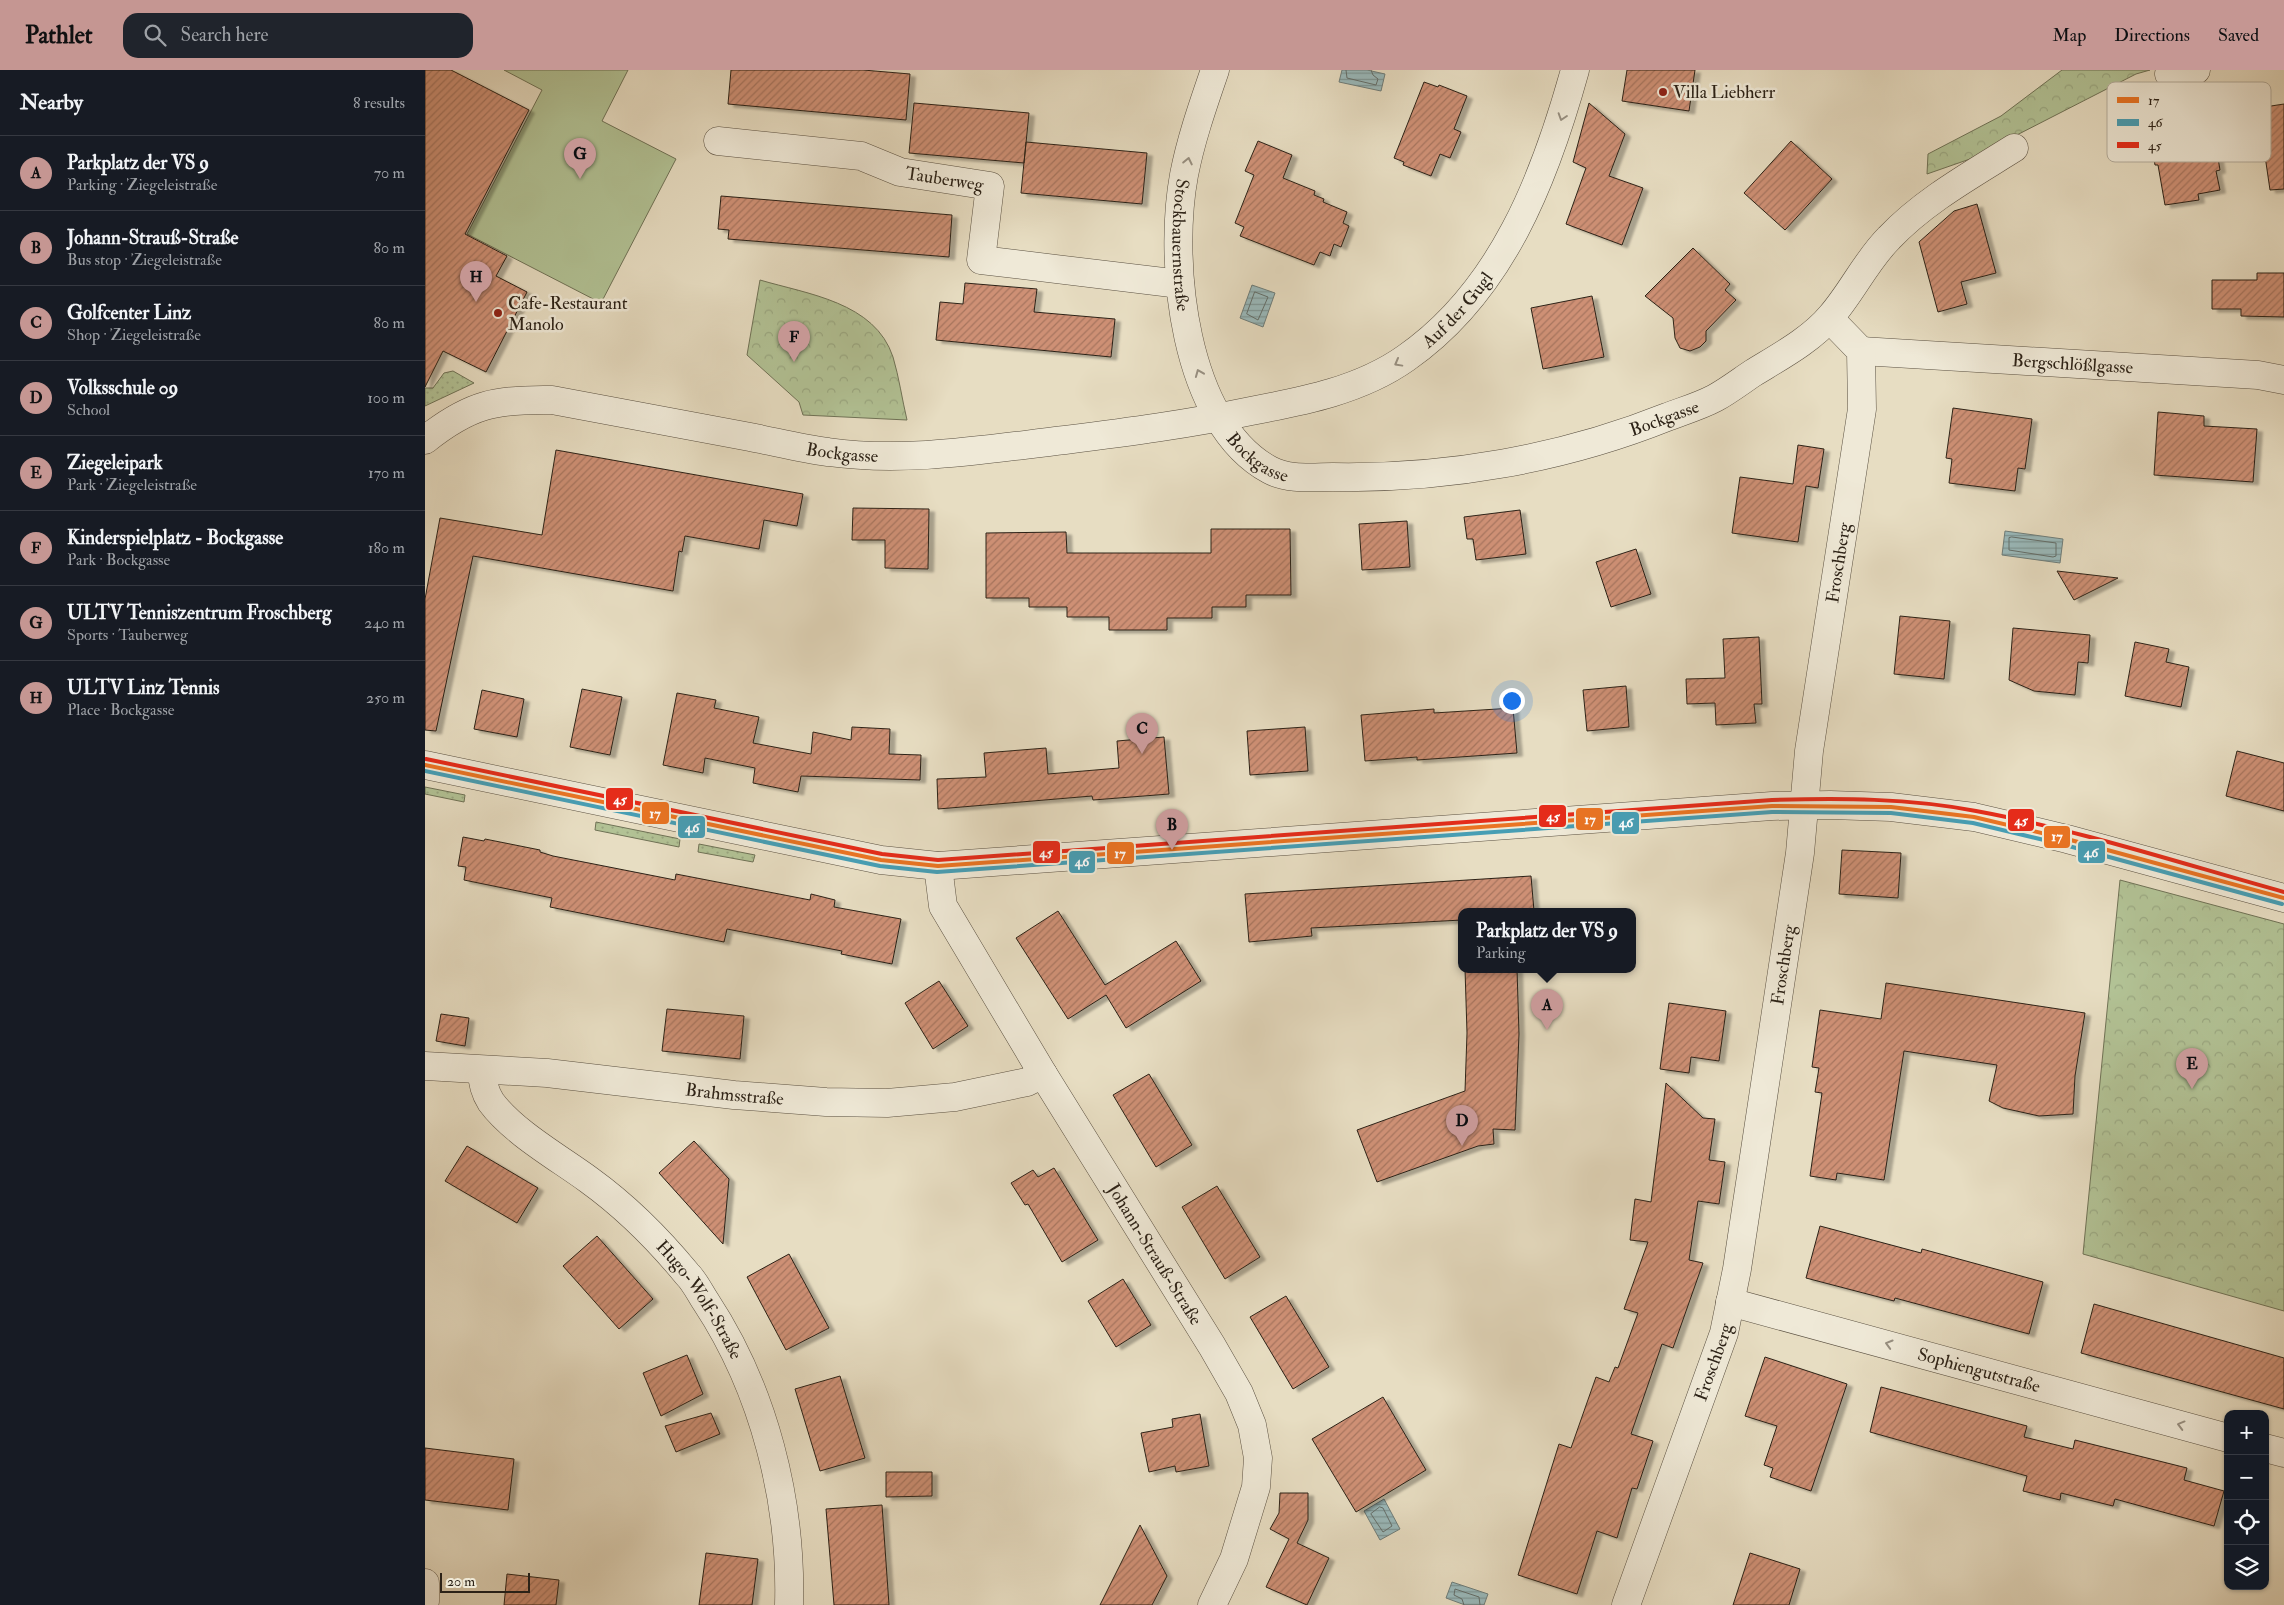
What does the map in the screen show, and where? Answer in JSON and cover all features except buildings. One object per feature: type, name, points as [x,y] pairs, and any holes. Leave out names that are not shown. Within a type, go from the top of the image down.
[{"type":"street","name":"Stockbauernstraße","points":[[1215,70],[1194,133],[1184,179],[1180,234],[1180,284],[1186,330],[1197,368],[1218,418]]},
{"type":"street","name":"Auf der Gugl","points":[[1218,418],[1295,403],[1363,382],[1406,358],[1446,324],[1480,287],[1514,235],[1540,178],[1563,115],[1575,70]]},
{"type":"street","points":[[2169,74],[2196,70]]},
{"type":"street","name":"Tauberweg","points":[[718,141],[861,156],[901,172],[990,186],[981,260],[1180,284]]},
{"type":"street","name":"Bockgasse","points":[[425,440],[455,418],[494,402],[552,400],[828,452],[882,456],[945,454],[1169,427],[1218,418],[1251,456],[1271,471],[1295,477],[1425,475],[1487,466],[1564,450],[1629,432],[1714,398],[1787,352],[1829,319],[1888,239],[1940,195],[2014,148]]},
{"type":"street","points":[[1829,319],[1861,351]]},
{"type":"street","name":"Bergschlößlgasse","points":[[1861,351],[2258,375],[2284,380]]},
{"type":"street","name":"Froschberg","points":[[1626,1605],[1724,1333],[1739,1261],[1800,853],[1809,751],[1862,409],[1861,351]]},
{"type":"street","points":[[425,765],[881,860],[938,866],[1804,805],[1891,807],[1974,817],[2067,839],[2284,898]]},
{"type":"street","name":"Johann-Strauß-Straße","points":[[938,866],[943,906],[1043,1074],[1212,1346],[1239,1393],[1252,1425],[1258,1458],[1256,1488],[1234,1559],[1212,1605]]},
{"type":"street","name":"Brahmsstraße","points":[[425,1066],[547,1073],[734,1095],[826,1102],[887,1103],[955,1097],[1027,1082],[1043,1074]]},
{"type":"street","name":"Hugo-Wolf-Straße","points":[[483,1070],[483,1084],[491,1102],[537,1143],[591,1181],[644,1227],[688,1275],[722,1325],[755,1399],[767,1434],[783,1506],[788,1544],[789,1605]]},
{"type":"street","name":"Sophiengutstraße","points":[[1730,1302],[2224,1437]]},
{"type":"street","points":[[2269,1449],[2284,1453]]},
{"type":"street","points":[[425,1583],[425,1601]]},
{"type":"green space","points":[[504,70],[628,70],[602,121],[676,159],[601,303],[467,234],[542,90]]},
{"type":"green space","points":[[2062,70],[2150,70],[2136,74],[2120,82],[2107,82],[2107,89],[1970,159],[1927,174],[1928,154],[2001,116]]},
{"type":"green space","points":[[760,280],[837,303],[855,312],[871,324],[884,338],[893,357],[907,420],[803,415],[799,402],[747,355]]},
{"type":"green space","points":[[453,371],[474,383],[425,406],[425,388],[433,388],[444,373]]},
{"type":"green space","points":[[425,787],[465,795],[464,802],[425,794]]},
{"type":"green space","points":[[596,822],[680,839],[679,847],[595,830]]},
{"type":"green space","points":[[699,844],[755,855],[753,862],[698,852]]},
{"type":"green space","points":[[2120,880],[2284,924],[2284,1311],[2083,1254]]},
{"type":"water","points":[[1342,70],[1367,70],[1385,74],[1381,91],[1339,82]]},
{"type":"water","points":[[1252,285],[1275,293],[1263,327],[1240,318]]},
{"type":"water","points":[[2005,531],[2063,539],[2060,563],[2002,555]]},
{"type":"water","points":[[1384,1499],[1400,1529],[1380,1540],[1364,1511]]},
{"type":"water","points":[[1452,1582],[1488,1594],[1484,1605],[1465,1605],[1446,1598]]},
{"type":"transit line","name":"45","points":[[426,759],[882,854],[938,860],[1772,800],[1849,799],[1900,801],[1951,807],[2015,819],[2131,848],[2284,892]]},
{"type":"transit line","name":"17","points":[[425,765],[881,860],[938,866],[1772,806],[1891,807],[1974,817],[2067,839],[2284,898]]},
{"type":"transit line","name":"46","points":[[425,771],[880,866],[937,872],[1772,812],[1891,813],[1973,823],[2065,845],[2282,904]]},
{"type":"place","name":"Villa Liebherr","points":[[1663,92]]},
{"type":"place","name":"ULTV Tenniszentrum Froschberg","points":[[580,179]]},
{"type":"place","name":"ULTV Linz Tennis","points":[[476,302]]},
{"type":"place","name":"Cafe-Restaurant Manolo","points":[[498,313]]},
{"type":"place","name":"Kinderspielplatz - Bockgasse","points":[[794,362]]},
{"type":"place","name":"Golfcenter Linz","points":[[1142,754]]},
{"type":"place","name":"Johann-Strauß-Straße","points":[[1172,850]]},
{"type":"place","name":"Parkplatz der VS 9","points":[[1547,1030]]},
{"type":"place","name":"Ziegeleipark","points":[[2192,1089]]},
{"type":"place","name":"Volksschule 09","points":[[1462,1146]]}]
